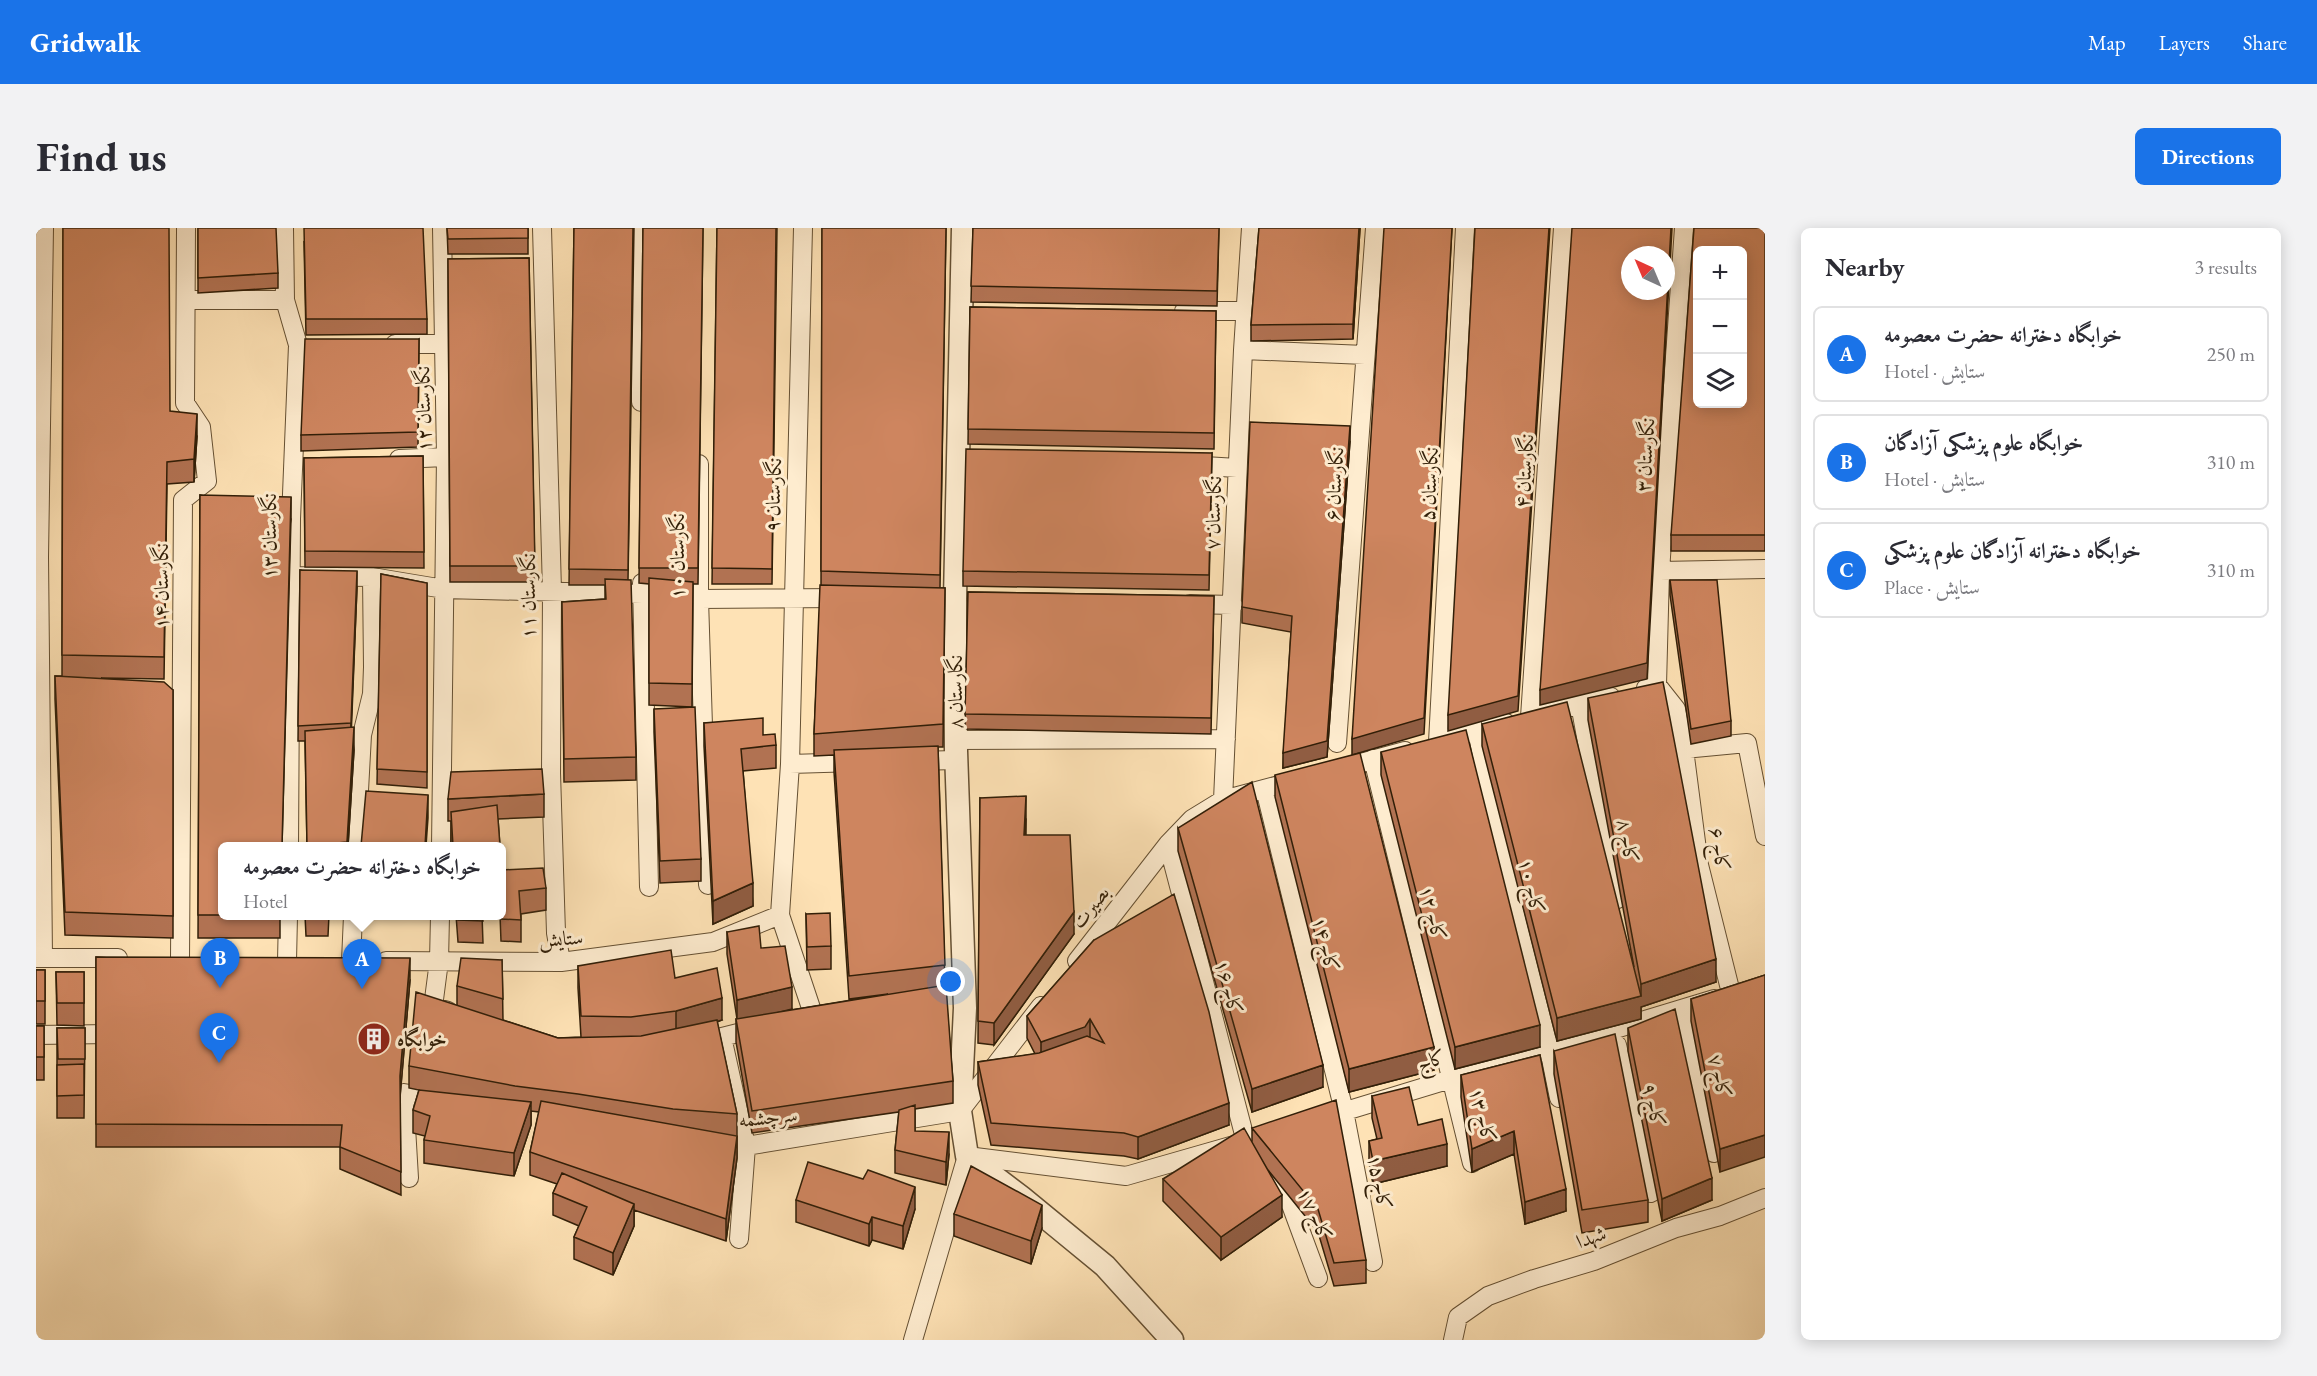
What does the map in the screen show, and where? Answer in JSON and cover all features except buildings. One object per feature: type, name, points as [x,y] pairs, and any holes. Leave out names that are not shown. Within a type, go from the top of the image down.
[{"type":"street","points":[[44,228],[39,300],[40,958],[139,959]]},
{"type":"street","name":"نگارستان ۱۴","points":[[160,960],[186,960],[183,500],[207,481],[201,427],[184,403],[186,228]]},
{"type":"street","name":"نگارستان ۱۲","points":[[441,842],[446,457],[442,228]]},
{"type":"street","name":"نگارستان ۱۱","points":[[542,228],[552,591],[551,773],[556,933],[561,962]]},
{"type":"street","points":[[641,228],[641,417]]},
{"type":"street","name":"نگارستان ۹","points":[[790,764],[803,228]]},
{"type":"street","name":"نگارستان ۸","points":[[963,228],[968,312],[965,454],[955,599],[956,750],[965,1008],[960,1111],[967,1156]]},
{"type":"street","name":"نگارستان ۷","points":[[1223,800],[1243,350],[1251,228]]},
{"type":"street","name":"نگارستان ۶","points":[[1337,743],[1375,228]]},
{"type":"street","name":"نگارستان ۵","points":[[1438,742],[1465,228]]},
{"type":"street","name":"نگارستان ۴","points":[[1530,717],[1563,228]]},
{"type":"street","name":"نگارستان ۳","points":[[1656,685],[1659,571],[1684,228]]},
{"type":"street","points":[[284,229],[306,230]]},
{"type":"street","name":"نگارستان ۱۳","points":[[284,229],[285,300],[298,345],[292,463],[289,842]]},
{"type":"street","points":[[521,259],[544,259]]},
{"type":"street","points":[[443,260],[465,260]]},
{"type":"street","points":[[186,300],[285,300]]},
{"type":"street","points":[[1162,311],[1245,311]]},
{"type":"street","points":[[376,344],[444,344]]},
{"type":"street","points":[[298,345],[320,345]]},
{"type":"street","points":[[1243,350],[1365,355]]},
{"type":"street","name":"نگارستان ۱۰","points":[[699,443],[699,599],[708,885]]},
{"type":"street","points":[[387,459],[446,457]]},
{"type":"street","points":[[292,463],[316,462]]},
{"type":"street","points":[[1168,464],[1238,468]]},
{"type":"street","points":[[1659,571],[1765,569]]},
{"type":"street","points":[[642,570],[649,887]]},
{"type":"street","points":[[292,576],[372,577],[444,589],[642,594],[699,599],[862,598]]},
{"type":"street","points":[[356,842],[362,735],[372,685],[372,577]]},
{"type":"street","points":[[932,598],[978,599]]},
{"type":"street","points":[[1175,604],[1233,605]]},
{"type":"street","name":"بصیرت","points":[[1066,975],[1168,844],[1192,819],[1223,800],[1656,685]]},
{"type":"street","name":"کاج ۶","points":[[1656,685],[1676,710],[1684,749],[1699,865],[1737,992]]},
{"type":"street","points":[[159,689],[183,689]]},
{"type":"street","points":[[40,692],[64,691]]},
{"type":"street","name":"کاج ۸","points":[[1580,704],[1618,916]]},
{"type":"street","name":"کاج ۱۰","points":[[1477,731],[1510,894],[1549,1049],[1563,1121]]},
{"type":"street","points":[[897,761],[956,750],[1226,738]]},
{"type":"street","points":[[1684,749],[1747,743],[1765,836]]},
{"type":"street","name":"کاج ۱۲","points":[[1373,759],[1450,1078]]},
{"type":"street","points":[[674,1042],[722,1037],[819,1013],[780,915],[790,764],[873,762]]},
{"type":"street","name":"کاج ۱۴","points":[[1265,789],[1344,1111]]},
{"type":"street","name":"کاج ۱۶","points":[[1168,844],[1246,1142]]},
{"type":"street","name":"ستایش","points":[[330,961],[561,962],[713,942],[780,915]]},
{"type":"street","points":[[287,961],[288,920]]},
{"type":"street","points":[[351,962],[353,920]]},
{"type":"street","points":[[440,920],[439,961],[433,1007],[467,1017]]},
{"type":"street","points":[[108,958],[109,980]]},
{"type":"street","points":[[264,960],[309,961]]},
{"type":"street","name":"کاج","points":[[967,1156],[1126,1176],[1246,1142],[1549,1049],[1613,1028],[1636,1016],[1682,1009],[1737,992]]},
{"type":"street","points":[[960,1111],[1051,993]]},
{"type":"street","points":[[942,1009],[965,1008]]},
{"type":"street","name":"کاج ۷","points":[[1682,1009],[1714,1153]]},
{"type":"street","points":[[110,1012],[111,1054]]},
{"type":"street","name":"کاج ۹","points":[[1613,1028],[1651,1192]]},
{"type":"street","points":[[36,1035],[111,1034]]},
{"type":"street","points":[[722,1037],[746,1146],[739,1239]]},
{"type":"street","points":[[993,1068],[1012,1067]]},
{"type":"street","name":"کاج ۱۳","points":[[1450,1078],[1472,1163]]},
{"type":"street","points":[[409,1178],[404,1093],[462,1103]]},
{"type":"street","name":"سرچشمه","points":[[689,1139],[746,1146],[960,1111]]},
{"type":"street","name":"کاج ۱۵","points":[[1344,1111],[1373,1262]]},
{"type":"street","name":"کاج ۱۷","points":[[1246,1142],[1291,1205],[1318,1278]]},
{"type":"street","points":[[913,1340],[967,1156],[1105,1266],[1172,1340]]},
{"type":"street","name":"شهدا","points":[[1453,1340],[1458,1317],[1488,1296],[1594,1261],[1676,1228],[1720,1216],[1765,1198]]},
{"type":"place","name":"خوابگاه علوم پزشکی آزادگان","points":[[220,988]]},
{"type":"place","name":"خوابگاه دخترانه حضرت معصومه","points":[[362,989]]},
{"type":"place","name":"خوابگاه","points":[[374,1039]]},
{"type":"place","name":"خوابگاه دخترانه آزادگان علوم پزشکی","points":[[219,1063]]}]
